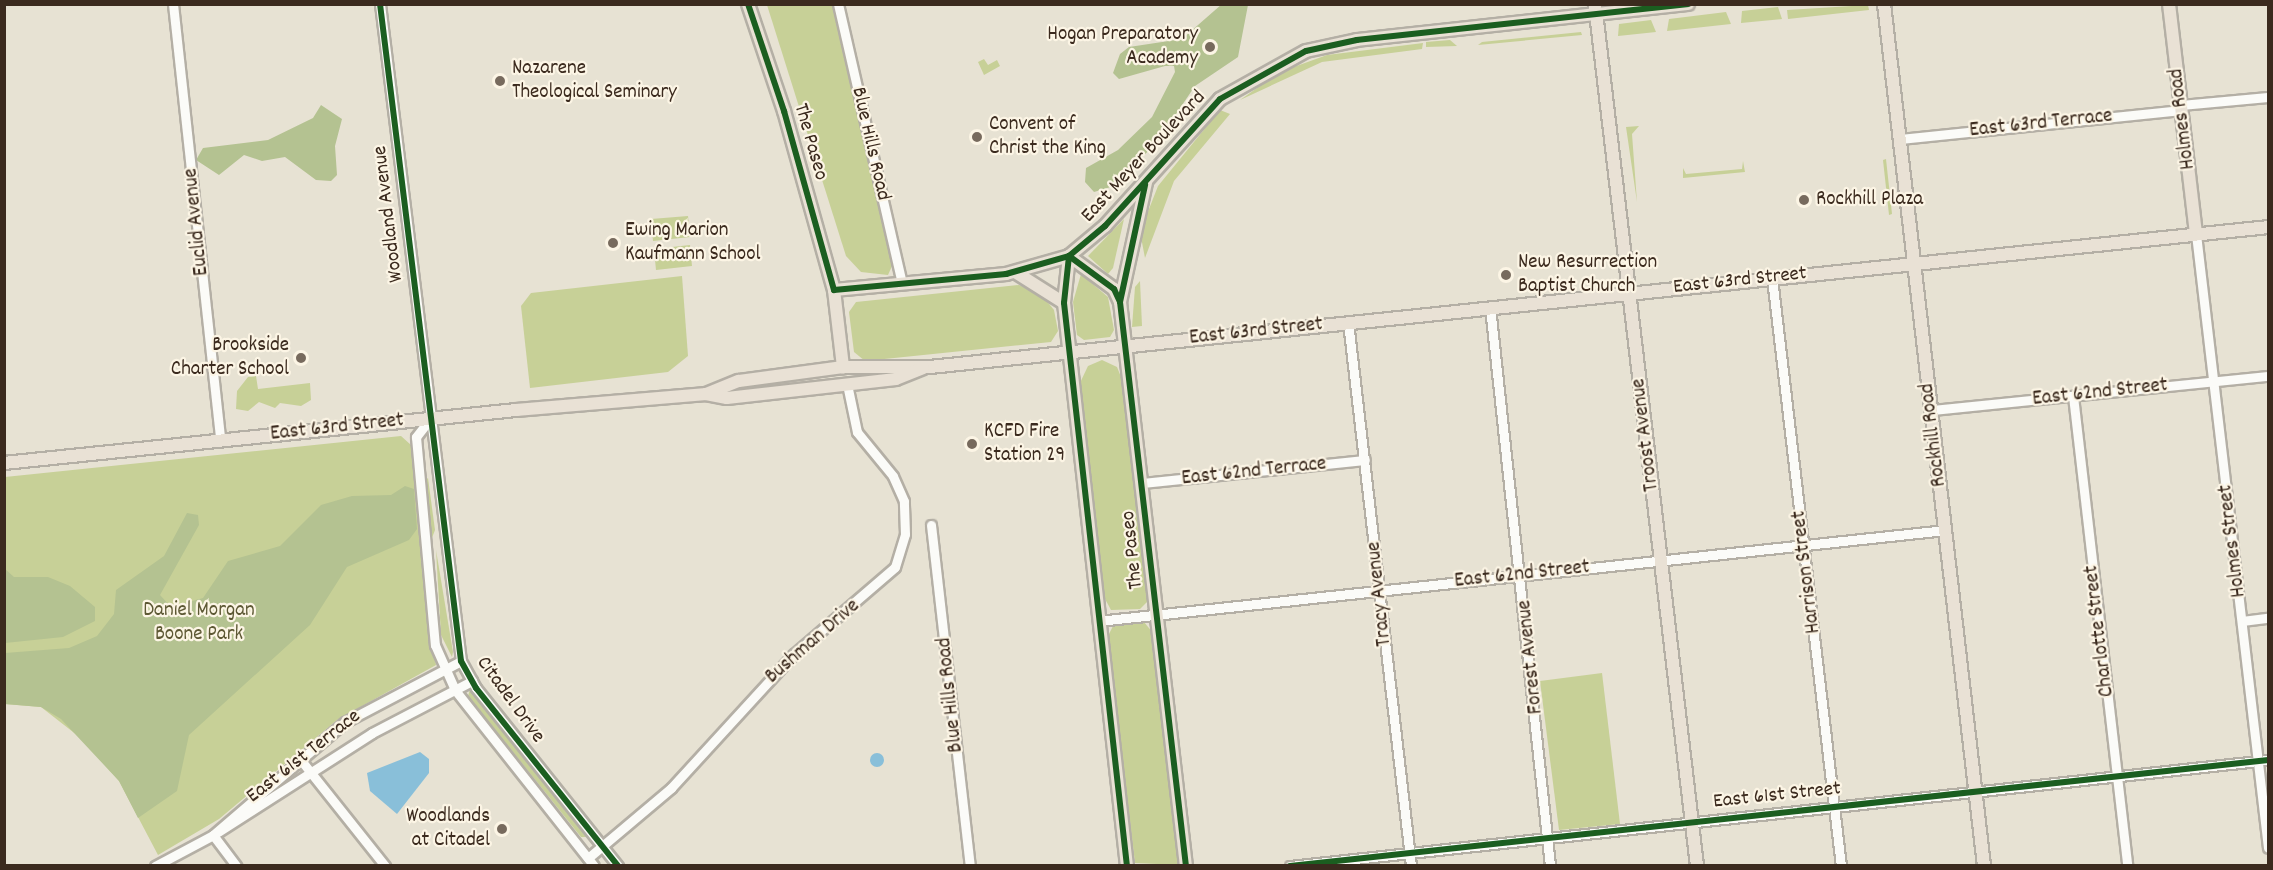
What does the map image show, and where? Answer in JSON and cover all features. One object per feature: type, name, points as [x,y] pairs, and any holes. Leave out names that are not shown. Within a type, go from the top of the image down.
[{"type":"main road","name":"The Paseo","points":[[748,4],[834,290]]},
{"type":"main road","name":"East Meyer Boulevard","points":[[834,290],[1016,272],[1069,256],[1146,180],[1226,95],[1306,51],[1356,40],[1595,9],[1688,4]]},
{"type":"main road","name":"Rockhill Road","points":[[1884,4],[1984,866]]},
{"type":"main road","name":"Holmes Road","points":[[2169,4],[2196,234]]},
{"type":"main road","name":"Troost Avenue","points":[[1595,9],[1697,866]]},
{"type":"main road","points":[[1120,302],[1146,180]]},
{"type":"main road","name":"East 63rd Street","points":[[706,394],[739,381],[843,367],[905,364],[924,367],[2268,226]]},
{"type":"main road","name":"The Paseo","points":[[1069,256],[1064,303],[1127,866]]},
{"type":"main road","points":[[1069,256],[1114,288],[1120,302]]},
{"type":"main road","points":[[1016,272],[1064,303]]},
{"type":"main road","points":[[781,392],[838,376],[843,367],[834,290]]},
{"type":"main road","name":"The Paseo","points":[[1120,302],[1186,866]]},
{"type":"main road","points":[[847,384],[860,374],[905,364]]},
{"type":"main road","name":"East 63rd Street","points":[[4,463],[430,419],[706,394],[781,392],[896,379],[924,367]]},
{"type":"street","name":"Euclid Avenue","points":[[173,4],[220,440]]},
{"type":"street","name":"Woodland Avenue","points":[[380,4],[430,419]]},
{"type":"street","name":"Blue Hills Road","points":[[838,4],[902,284]]},
{"type":"street","name":"East 63rd Terrace","points":[[1900,139],[2181,108],[2268,96]]},
{"type":"street","name":"Holmes Street","points":[[2196,234],[2242,621],[2263,760],[2268,848]]},
{"type":"street","name":"Harrison Street","points":[[1772,278],[1841,866]]},
{"type":"street","name":"Forest Avenue","points":[[1490,307],[1522,575],[1551,866]]},
{"type":"street","name":"Tracy Avenue","points":[[1348,322],[1411,866]]},
{"type":"street","name":"East 62nd Street","points":[[1932,410],[2268,376]]},
{"type":"street","name":"Bushman Drive","points":[[591,862],[602,846],[671,788],[785,663],[895,567],[905,534],[904,501],[893,476],[857,432],[847,384]]},
{"type":"street","name":"Charlotte Street","points":[[2073,396],[2127,866]]},
{"type":"street","name":"Citadel Drive","points":[[430,419],[461,661],[472,681],[618,866]]},
{"type":"street","name":"Citadel Drive","points":[[430,419],[416,437],[420,512],[435,645],[455,690],[591,862]]},
{"type":"street","name":"East 62nd Terrace","points":[[1142,483],[1365,460]]},
{"type":"street","name":"Blue Hills Road","points":[[931,525],[970,866]]},
{"type":"street","name":"East 62nd Street","points":[[1098,621],[1946,530]]},
{"type":"street","points":[[2242,621],[2268,618]]},
{"type":"street","name":"East 61st Terrace","points":[[155,866],[213,835],[345,722],[461,661]]},
{"type":"street","points":[[236,866],[213,835],[372,733],[472,681]]},
{"type":"street","points":[[300,759],[385,866]]},
{"type":"street","name":"East 61st Street","points":[[1290,866],[2263,760]]},
{"type":"green space","points":[[1222,4],[1248,5],[1238,57],[1195,86],[1157,142],[1114,186],[1094,192],[1085,182],[1086,168],[1118,150],[1152,117],[1175,72],[1174,66],[1165,66],[1119,79],[1113,73],[1120,54],[1129,47],[1182,39]]},
{"type":"green space","points":[[767,5],[832,5],[892,266],[888,275],[861,272],[846,256]]},
{"type":"green space","points":[[1868,5],[1869,10],[1788,19],[1787,10]]},
{"type":"green space","points":[[1778,7],[1782,19],[1741,23],[1742,11]]},
{"type":"green space","points":[[1726,12],[1731,24],[1667,31],[1669,19]]},
{"type":"green space","points":[[1651,20],[1656,32],[1618,36],[1619,24]]},
{"type":"green space","points":[[1581,32],[1582,35],[1478,45],[1482,42]]},
{"type":"green space","points":[[1450,40],[1457,46],[1426,47],[1426,42]]},
{"type":"green space","points":[[1423,43],[1422,49],[1322,62],[1240,100],[1280,72],[1327,55]]},
{"type":"green space","points":[[984,59],[988,65],[997,60],[1000,66],[984,75],[978,62]]},
{"type":"green space","points":[[321,105],[342,119],[335,146],[337,175],[331,181],[316,180],[285,157],[262,161],[244,155],[219,175],[196,160],[203,148],[268,140],[313,118]]},
{"type":"green space","points":[[1220,110],[1230,114],[1174,181],[1145,258],[1140,232],[1158,186]]},
{"type":"green space","points":[[1639,126],[1632,134],[1637,202],[1626,127]]},
{"type":"green space","points":[[1886,159],[1892,214],[1889,215],[1883,160]]},
{"type":"green space","points":[[1743,161],[1745,172],[1683,178],[1683,168],[1686,174],[1742,169]]},
{"type":"green space","points":[[688,216],[690,237],[653,241],[651,219]]},
{"type":"green space","points":[[1124,219],[1113,268],[1108,274],[1088,256]]},
{"type":"green space","points":[[690,245],[692,266],[656,270],[654,249]]},
{"type":"green space","points":[[1081,274],[1108,297],[1114,330],[1110,337],[1084,340],[1077,335],[1073,302]]},
{"type":"green space","points":[[682,276],[688,356],[668,372],[530,388],[521,306],[531,293]]},
{"type":"green space","points":[[1140,281],[1142,326],[1132,327],[1135,287]]},
{"type":"green space","points":[[1019,285],[1042,295],[1054,310],[1058,331],[1051,342],[865,361],[854,352],[849,312],[856,302]]},
{"type":"green space","points":[[1102,360],[1117,367],[1123,382],[1149,600],[1140,609],[1111,610],[1104,597],[1079,385],[1088,366]]},
{"type":"green space","points":[[256,376],[258,389],[310,383],[311,400],[301,406],[280,403],[275,408],[259,402],[248,411],[236,409],[237,391],[248,377]]},
{"type":"green space","name":"Daniel Morgan Boone Park","points":[[401,436],[411,445],[436,665],[337,720],[219,819],[158,855],[119,781],[82,739],[41,707],[5,704],[5,477]]},
{"type":"green space","points":[[428,478],[435,530],[430,543],[423,482]]},
{"type":"green space","points":[[405,486],[414,489],[417,529],[409,540],[347,567],[310,625],[189,735],[177,791],[138,818],[119,781],[61,719],[41,707],[5,704],[5,653],[69,648],[97,636],[114,614],[116,590],[164,556],[187,513],[198,515],[199,525],[160,595],[171,607],[203,598],[228,561],[280,546],[321,505],[352,496],[391,495]]},
{"type":"green space","points":[[436,550],[453,652],[452,657],[441,635]]},
{"type":"green space","points":[[4,568],[14,577],[48,577],[70,586],[95,607],[95,621],[63,637],[5,643]]},
{"type":"green space","points":[[1144,622],[1153,633],[1179,865],[1135,863],[1108,636],[1113,626]]},
{"type":"green space","points":[[1602,673],[1620,824],[1559,830],[1540,681]]},
{"type":"green space","points":[[470,689],[585,831],[586,837],[581,837],[468,696]]},
{"type":"water","points":[[420,752],[429,759],[429,773],[397,814],[370,791],[367,773]]},
{"type":"water","points":[[874,753],[880,753],[884,760],[880,767],[874,767],[870,763],[870,757]]},
{"type":"cycle path","points":[[380,4],[461,661],[476,688],[618,866]]},
{"type":"cycle path","points":[[748,4],[784,111],[834,290],[1006,274],[1069,256],[1105,226],[1220,99],[1306,51],[1357,40],[1688,4]]},
{"type":"cycle path","points":[[1120,302],[1145,185]]},
{"type":"cycle path","points":[[1069,256],[1114,289],[1120,302],[1186,866]]},
{"type":"cycle path","points":[[1069,256],[1064,303],[1127,866]]},
{"type":"cycle path","points":[[1290,866],[2268,760]]},
{"type":"place","name":"Hogan Preparatory Academy","points":[[1210,47]]},
{"type":"place","name":"Nazarene Theological Seminary","points":[[500,81]]},
{"type":"place","name":"Convent of Christ the King","points":[[977,137]]},
{"type":"place","name":"Rockhill Plaza","points":[[1804,200]]},
{"type":"place","name":"Ewing Marion Kaufmann School","points":[[613,243]]},
{"type":"place","name":"New Resurrection Baptist Church","points":[[1506,275]]},
{"type":"place","name":"Brookside Charter School","points":[[301,358]]},
{"type":"place","name":"KCFD Fire Station 29","points":[[972,444]]},
{"type":"place","name":"Woodlands at Citadel","points":[[502,829]]}]
